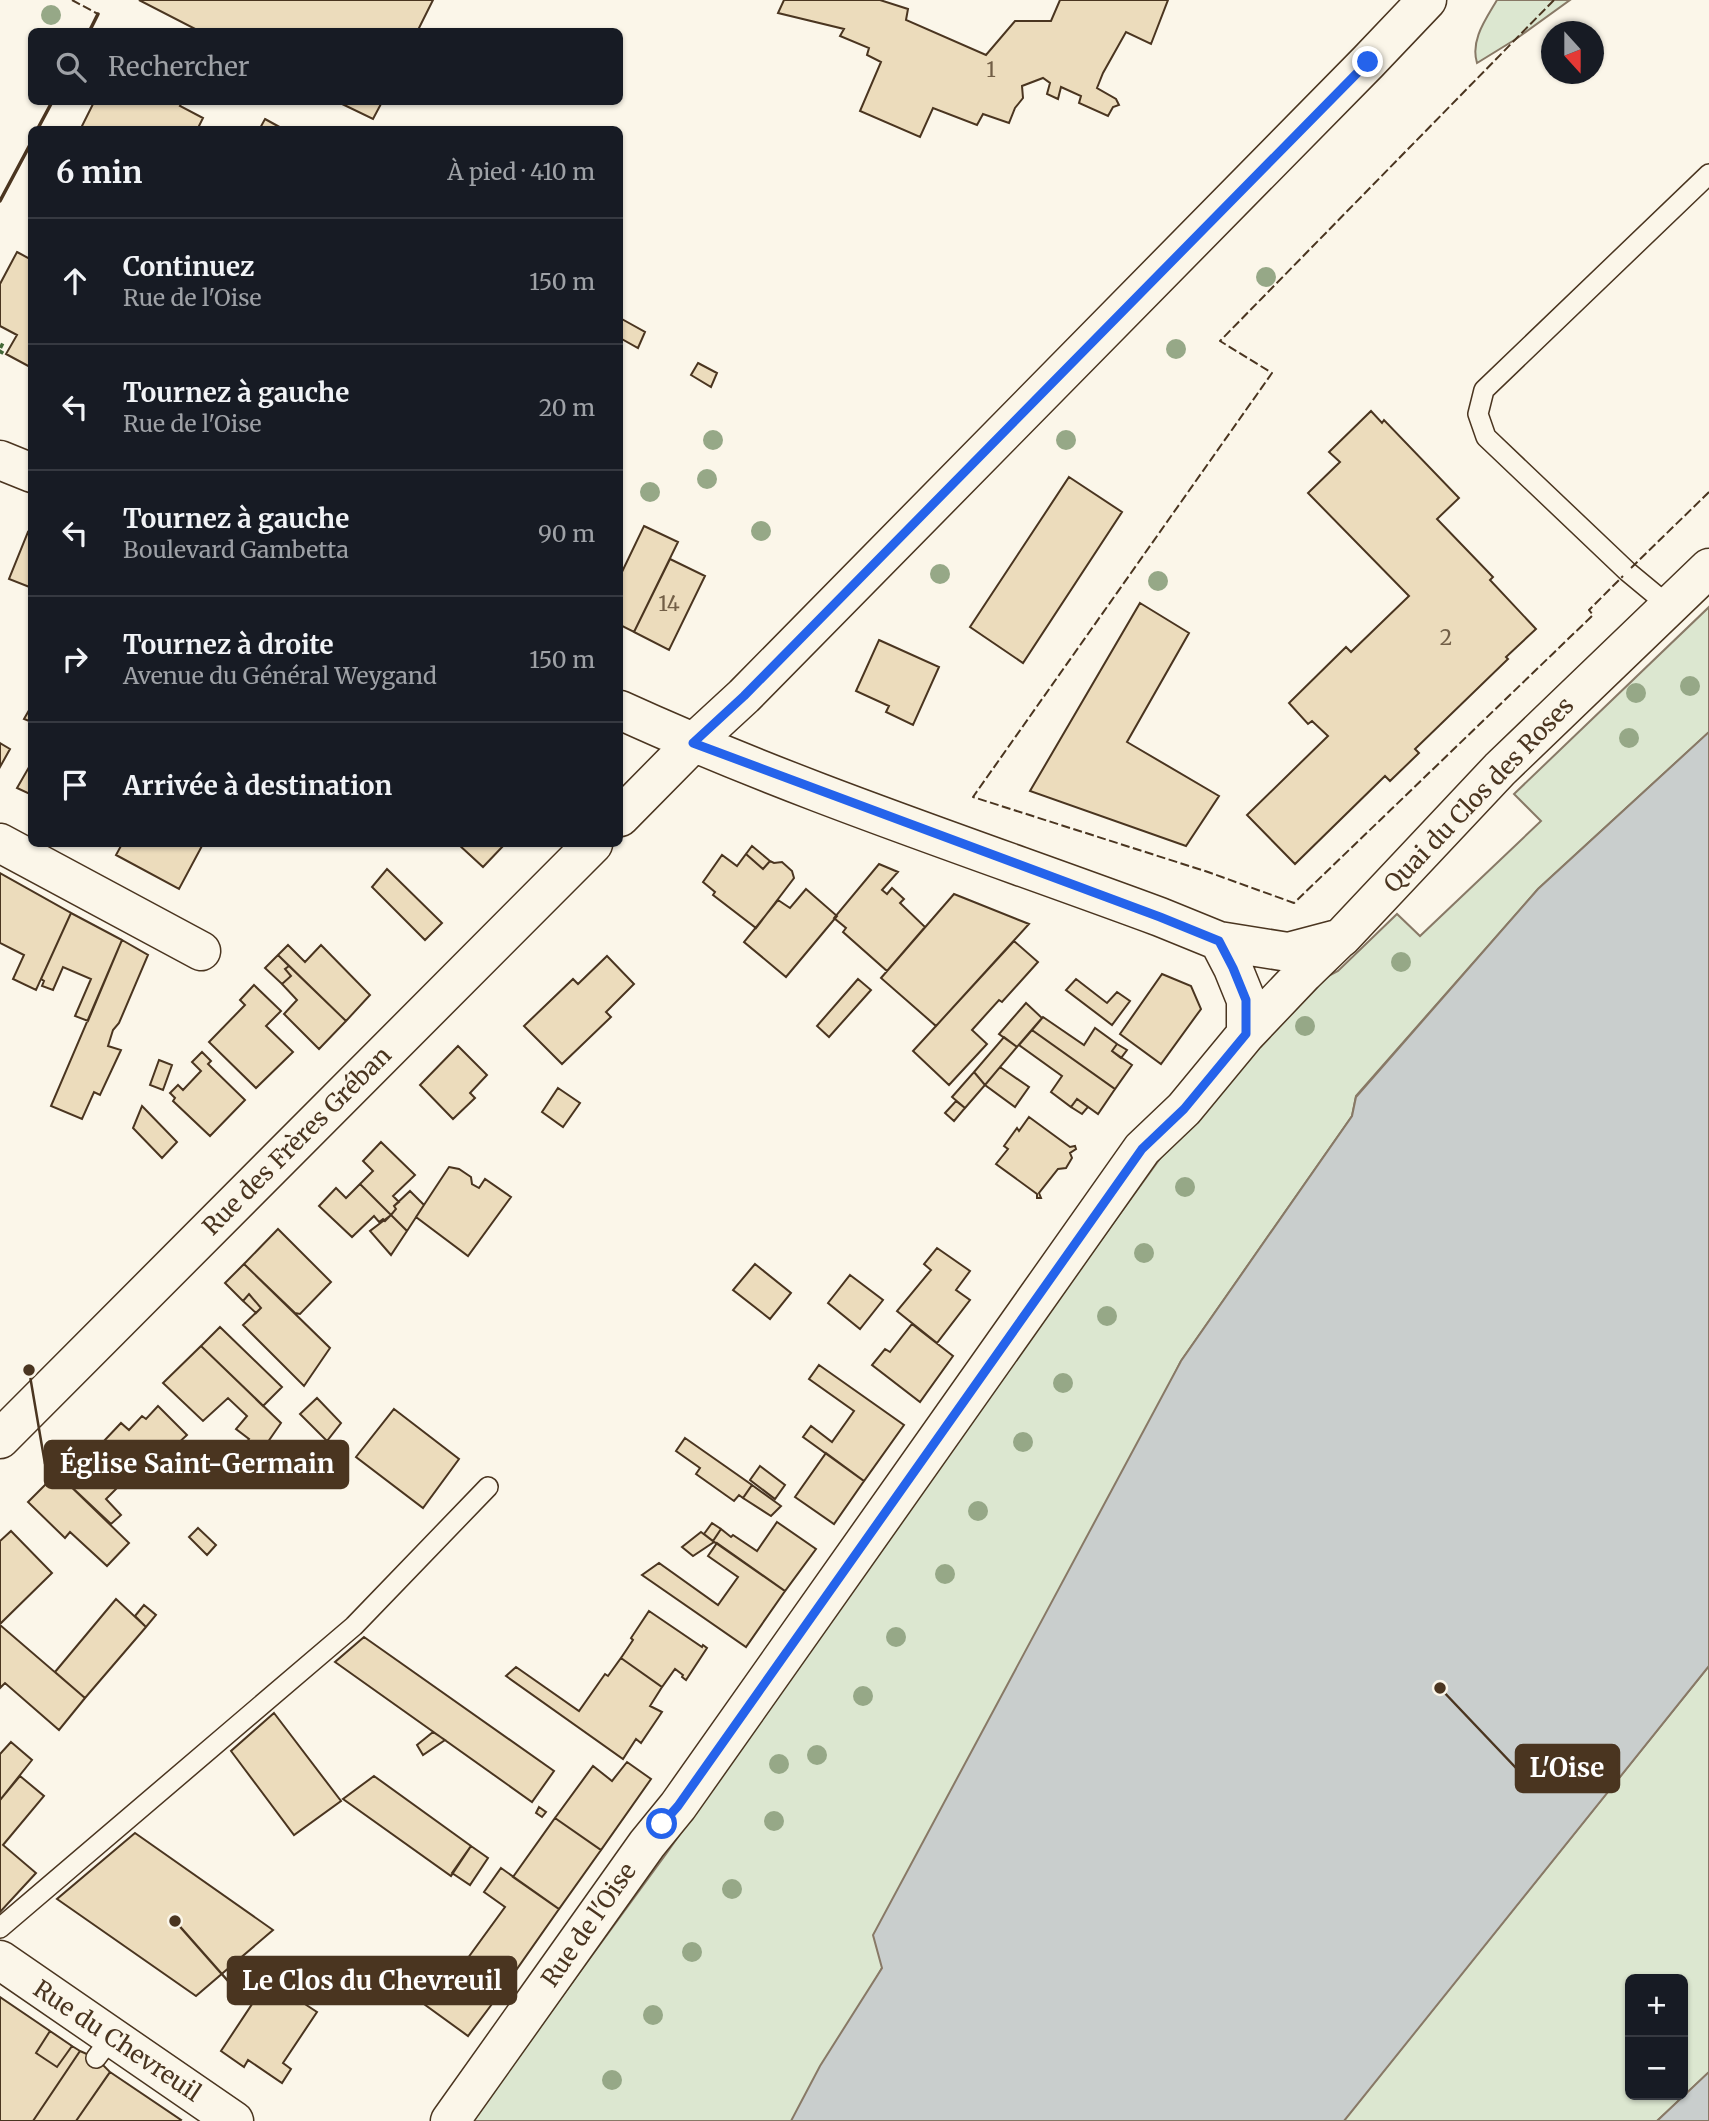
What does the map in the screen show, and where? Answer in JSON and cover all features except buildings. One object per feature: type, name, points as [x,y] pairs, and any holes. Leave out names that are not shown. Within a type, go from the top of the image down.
[{"type":"street","points":[[623,814],[744,696],[1427,0]]},
{"type":"street","points":[[0,460],[28,471]]},
{"type":"street","name":"Quai du Clos des Roses","points":[[1246,1034],[1500,769],[1709,568]]},
{"type":"street","points":[[623,711],[693,743],[1219,941],[1288,952],[1340,937]]},
{"type":"street","points":[[0,843],[201,951]]},
{"type":"street","name":"Rue des Frères Gréban","points":[[0,1439],[590,847]]},
{"type":"street","points":[[1219,941],[1246,1000],[1246,1034]]},
{"type":"street","name":"Rue de l'Oise","points":[[450,2121],[647,1844],[678,1806],[1142,1149],[1184,1109],[1246,1034]]},
{"type":"street","name":"Rue du Chevreuil","points":[[0,1960],[104,2048],[234,2121]]},
{"type":"lane","points":[[1669,606],[1628,572],[1486,437],[1478,414],[1484,390],[1709,174]]},
{"type":"lane","points":[[0,1928],[354,1626],[488,1487]]},
{"type":"green space","points":[[1497,0],[1570,0],[1477,63],[1477,38]]},
{"type":"green space","points":[[1709,607],[1709,732],[1538,889],[1356,1096],[1352,1116],[1181,1361],[882,1968],[797,2121],[471,2121],[666,1854],[1190,1117],[1302,990],[1338,971],[1397,914],[1420,936],[1541,821],[1514,794]]},
{"type":"green space","points":[[1709,1666],[1709,2072],[1688,2092],[1688,1974],[1625,1974],[1625,2100],[1679,2100],[1657,2121],[1343,2121]]},
{"type":"shaded area","points":[[1709,732],[1709,1666],[1344,2121],[791,2121],[820,2066],[882,1968],[873,1935],[1181,1361],[1352,1116],[1356,1097],[1538,889]]},
{"type":"shaded area","points":[[1709,2072],[1709,2121],[1657,2121],[1679,2100],[1688,2100],[1688,2092]]},
{"type":"hedge","points":[[0,345],[4,347],[0,354]]},
{"type":"fence","points":[[72,0],[98,14]]},
{"type":"fence","points":[[1554,0],[1220,341],[1272,373],[973,797],[1208,872],[1294,903],[1593,615],[1589,610],[1623,576]]},
{"type":"fence","points":[[1631,568],[1709,492]]},
{"type":"wall","points":[[91,28],[98,14]]},
{"type":"wall","points":[[39,126],[50,105]]},
{"type":"wall","points":[[0,201],[28,148]]},
{"type":"place","name":"Église Saint-Germain","points":[[29,1370]]},
{"type":"place","name":"L'Oise","points":[[1440,1688]]},
{"type":"place","name":"Le Clos du Chevreuil","points":[[175,1921]]},
{"type":"route","points":[[662,1824],[678,1806],[1142,1149],[1184,1109],[1246,1034],[1246,1000],[1219,941],[693,743],[744,696],[1368,62]]}]
